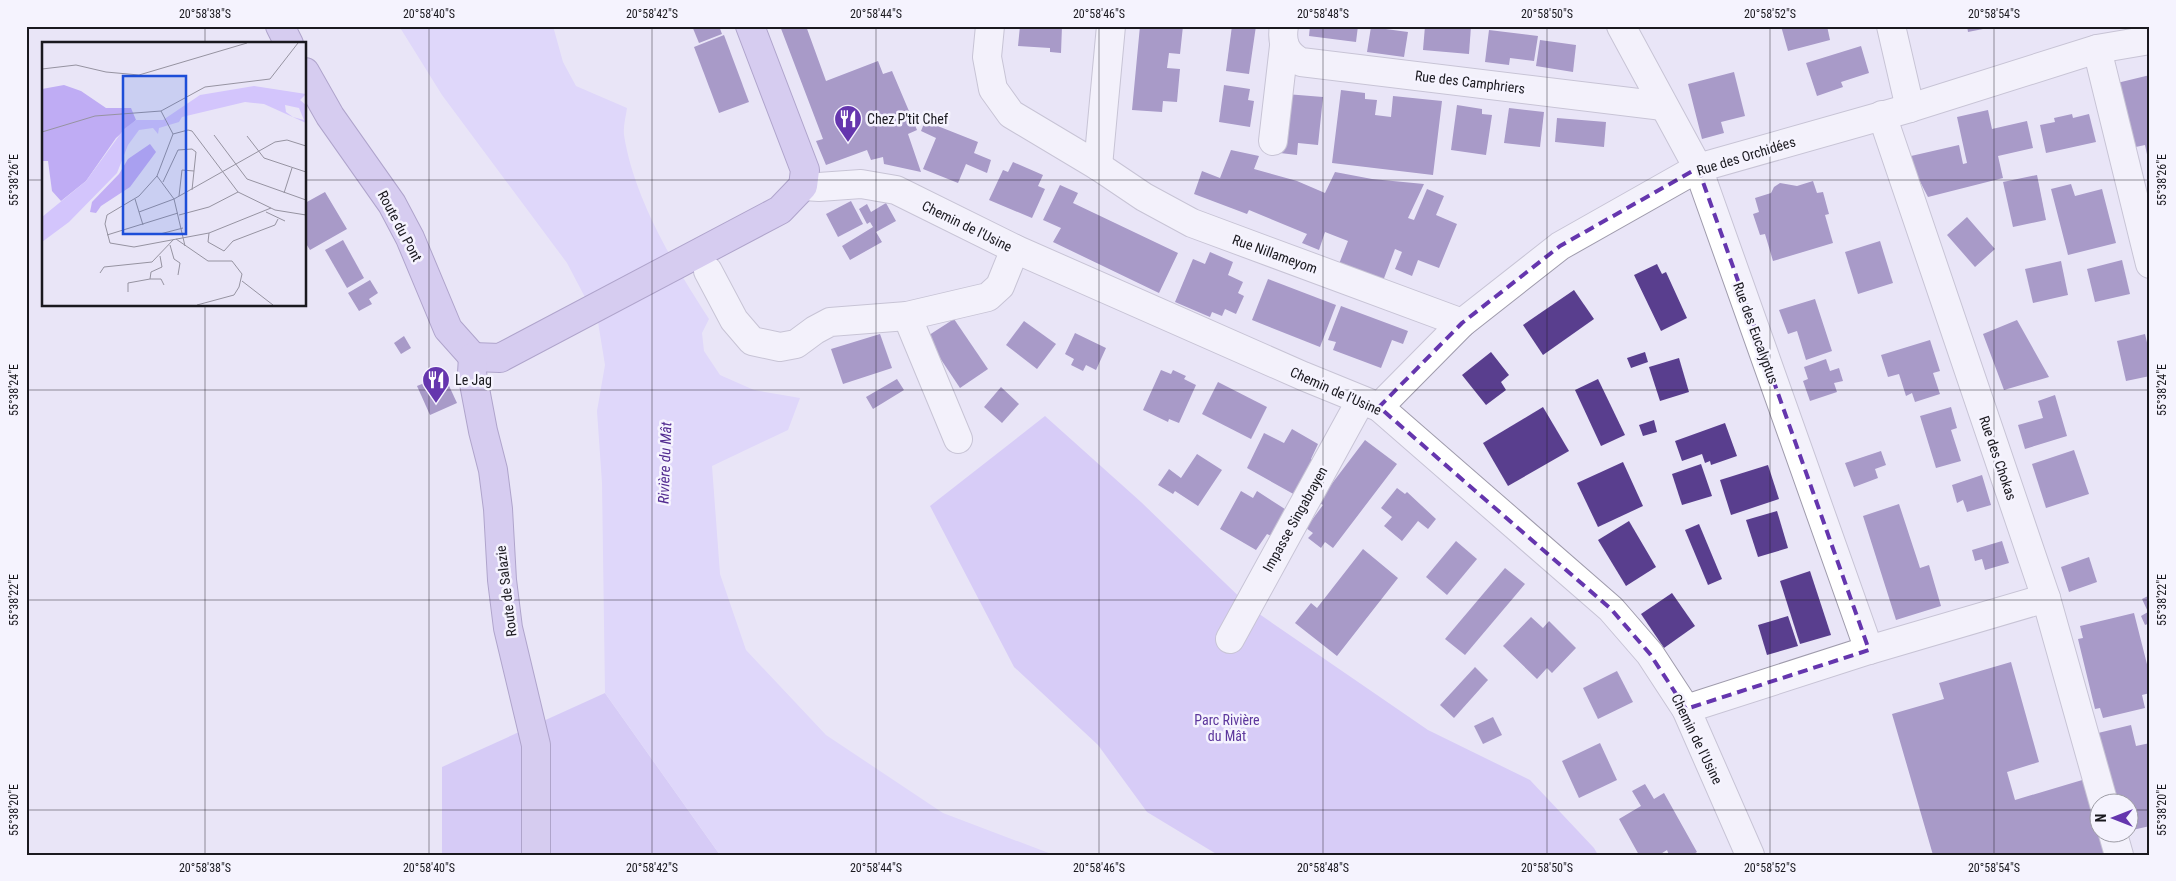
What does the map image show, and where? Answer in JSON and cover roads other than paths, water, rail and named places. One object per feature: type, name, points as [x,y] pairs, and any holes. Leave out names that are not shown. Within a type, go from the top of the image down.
[{"type":"main road","points":[[473,357],[500,358],[780,210],[803,186],[805,170],[750,26]]},
{"type":"main road","name":"Route du Pont","points":[[306,74],[330,116],[392,204],[410,238],[448,329],[473,357]]},
{"type":"main road","name":"Route de Salazie","points":[[473,357],[472,373],[483,431],[493,470],[497,500],[502,580],[508,628],[536,745],[536,855]]},
{"type":"street","name":"Rue Nillameyom","points":[[990,26],[987,57],[993,89],[1011,114],[1098,166],[1144,197],[1192,223],[1462,323]]},
{"type":"street","points":[[1098,166],[1112,26]]},
{"type":"street","name":"Rue des Eucalyptus","points":[[1621,26],[1698,168],[1869,650]]},
{"type":"street","points":[[1891,26],[1910,108]]},
{"type":"street","name":"Rue des Camphriers","points":[[1284,36],[1291,56],[1301,62],[1663,106]]},
{"type":"street","name":"Rue des Camphriers","points":[[1273,141],[1284,36]]},
{"type":"street","name":"Rue des Orchidées","points":[[1370,404],[1462,323],[1560,246],[1698,168],[1910,108],[2097,50],[2150,40]]},
{"type":"street","points":[[2097,50],[2150,264]]},
{"type":"street","name":"Rue des Chokas","points":[[1882,115],[2046,598],[2101,794]]},
{"type":"street","name":"Chemin de l'Usine","points":[[803,186],[819,187],[861,184],[896,190],[1015,249],[1370,404],[1611,608],[1650,654],[1686,710],[1750,855]]},
{"type":"street","points":[[708,271],[734,320],[752,340],[780,347],[796,344],[830,322],[907,316],[988,297],[1000,286],[1015,249]]},
{"type":"street","points":[[907,316],[958,439]]},
{"type":"street","name":"Impasse Singabrayen","points":[[1230,639],[1370,404]]},
{"type":"street","points":[[1686,710],[1869,650],[2046,598]]},
{"type":"water","name":"Rivière du Mât","points":[[399,26],[553,26],[563,62],[576,86],[627,108],[624,135],[629,159],[646,207],[669,254],[709,319],[702,333],[704,351],[720,375],[754,390],[800,398],[788,430],[712,466],[720,574],[746,650],[826,735],[943,813],[1054,855],[720,855],[605,693],[602,483],[597,411],[605,365],[598,322],[567,263],[442,95]]},
{"type":"place","name":"Chez P'tit Chef","points":[[848,143]]},
{"type":"place","name":"Le Jag","points":[[436,404]]},
{"type":"park label","name":"Parc Rivière du Mât","points":[[1227,728]]}]
